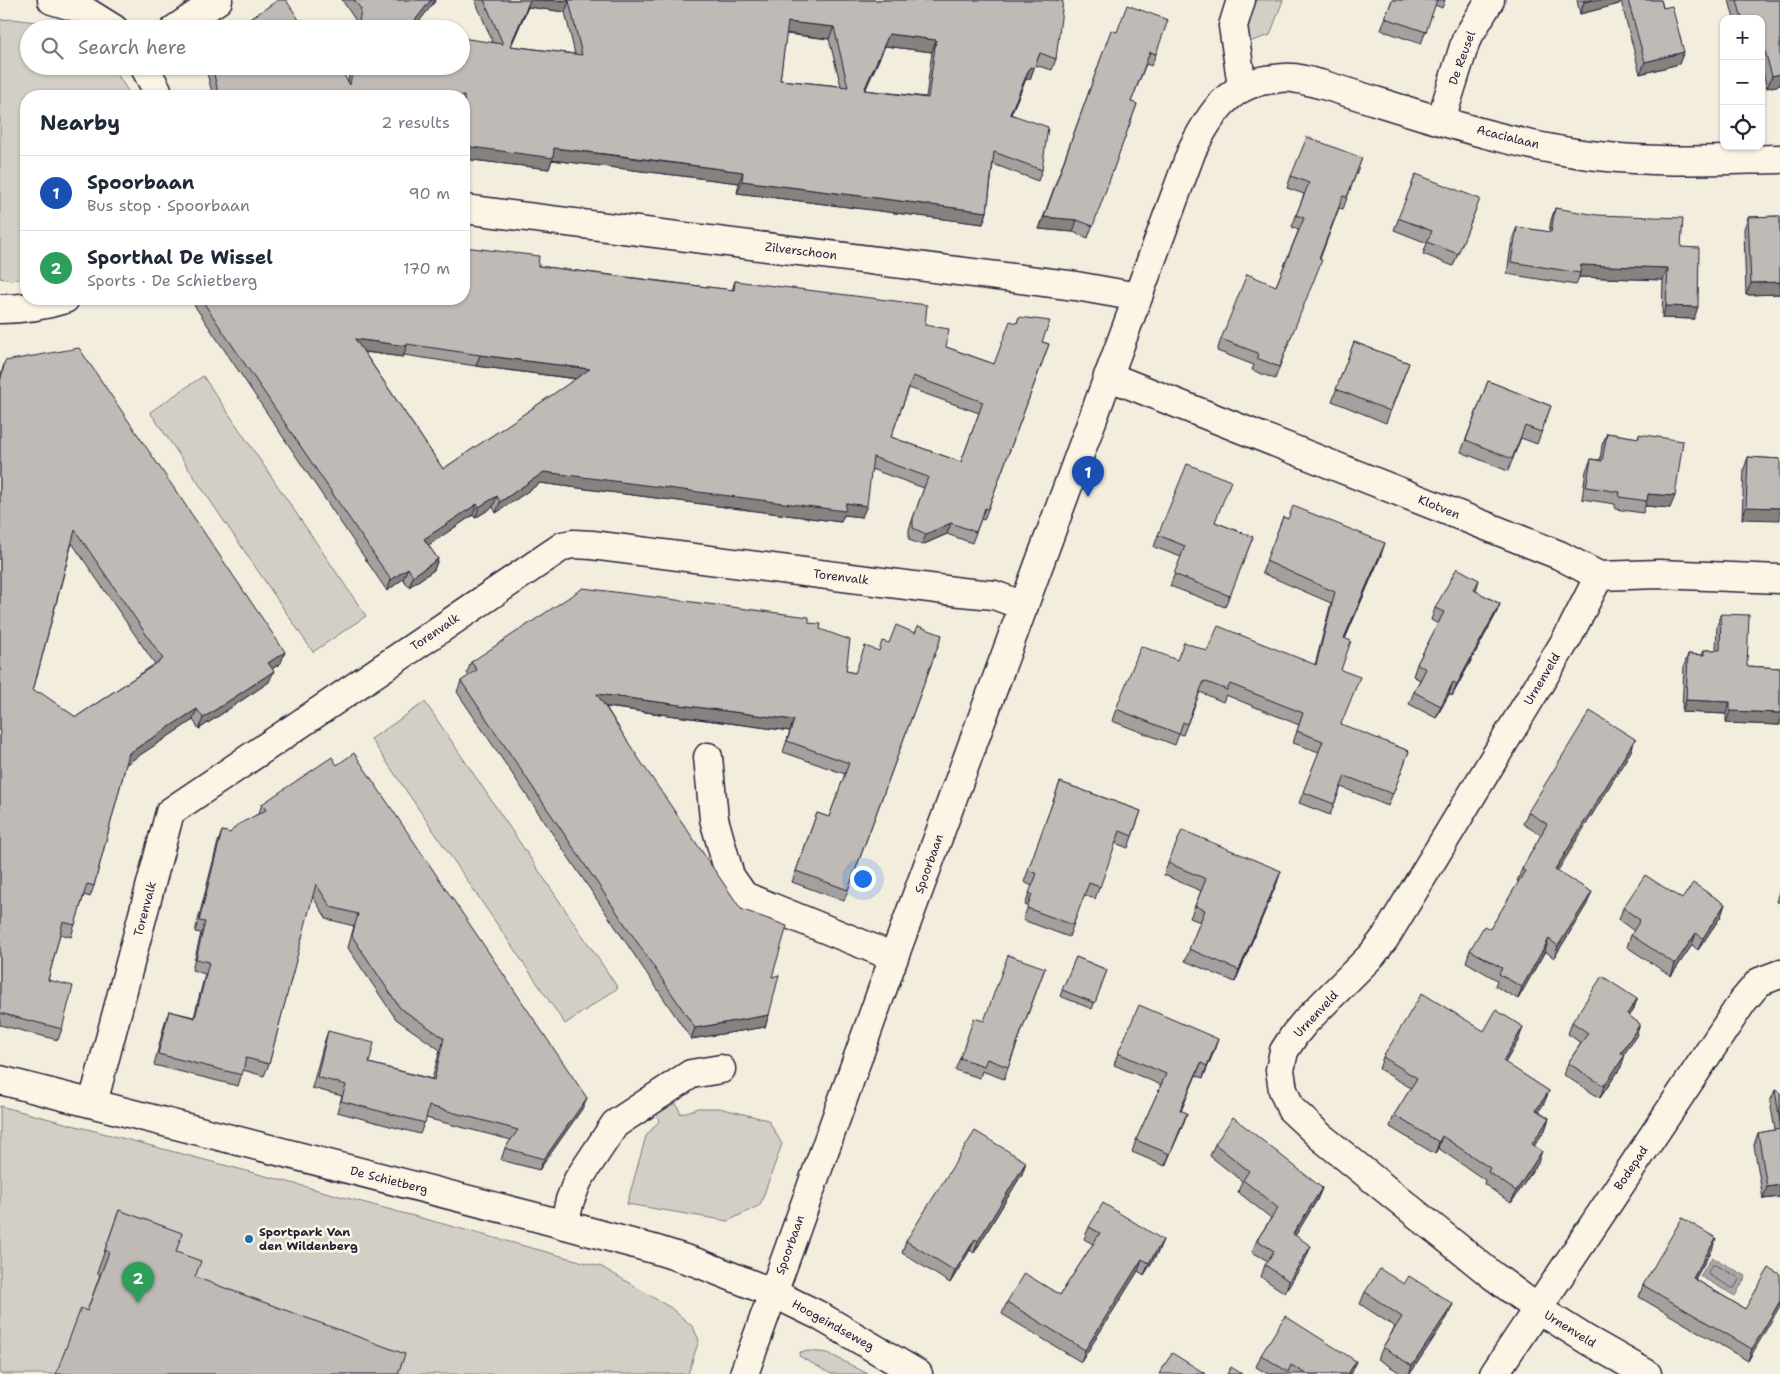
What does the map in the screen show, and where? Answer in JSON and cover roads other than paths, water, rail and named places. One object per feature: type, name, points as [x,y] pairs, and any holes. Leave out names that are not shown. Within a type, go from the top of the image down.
[{"type":"street","points":[[52,0],[82,9],[100,20]]},
{"type":"street","points":[[188,20],[218,0]]},
{"type":"street","points":[[1241,0],[1233,26],[1242,86]]},
{"type":"street","name":"De Reusel","points":[[1441,120],[1466,40],[1490,0]]},
{"type":"street","points":[[149,75],[157,90]]},
{"type":"street","name":"Acacialaan","points":[[1242,86],[1264,80],[1292,78],[1320,84],[1514,140],[1596,156],[1694,161],[1780,158]]},
{"type":"street","name":"Spoorbaan","points":[[744,1374],[894,957],[1192,150],[1204,124],[1218,105],[1242,86]]},
{"type":"street","name":"Zilverschoon","points":[[470,210],[1076,286],[1138,297]]},
{"type":"street","points":[[0,309],[44,305]]},
{"type":"street","name":"Klotven","points":[[1108,376],[1559,555],[1599,576],[1658,574],[1780,579]]},
{"type":"street","name":"Torenvalk","points":[[94,1104],[170,812],[563,546],[573,544],[592,545],[994,595],[1024,606]]},
{"type":"street","name":"Urnenveld","points":[[1599,576],[1569,634],[1385,938],[1372,956],[1294,1034],[1284,1051],[1280,1070],[1283,1090],[1291,1109],[1301,1120],[1484,1268],[1538,1308],[1587,1340],[1647,1374]]},
{"type":"street","points":[[708,758],[714,818],[730,876],[744,896],[894,957]]},
{"type":"street","name":"Bodepad","points":[[1494,1374],[1738,1008],[1759,982],[1780,974]]},
{"type":"street","points":[[564,1225],[570,1200],[578,1180],[615,1124],[691,1074],[721,1069]]},
{"type":"street","name":"De Schietberg","points":[[0,1080],[657,1250],[698,1263],[773,1293]]},
{"type":"street","name":"Hoogeindseweg","points":[[773,1293],[818,1315],[918,1374]]},
{"type":"water","points":[[1712,1257],[1746,1276],[1735,1296],[1700,1276]]},
{"type":"place","name":"Spoorbaan","points":[[1088,497]]},
{"type":"place","name":"Sportpark Van den Wildenberg","points":[[249,1239]]},
{"type":"place","name":"Sporthal De Wissel","points":[[138,1303]]}]
